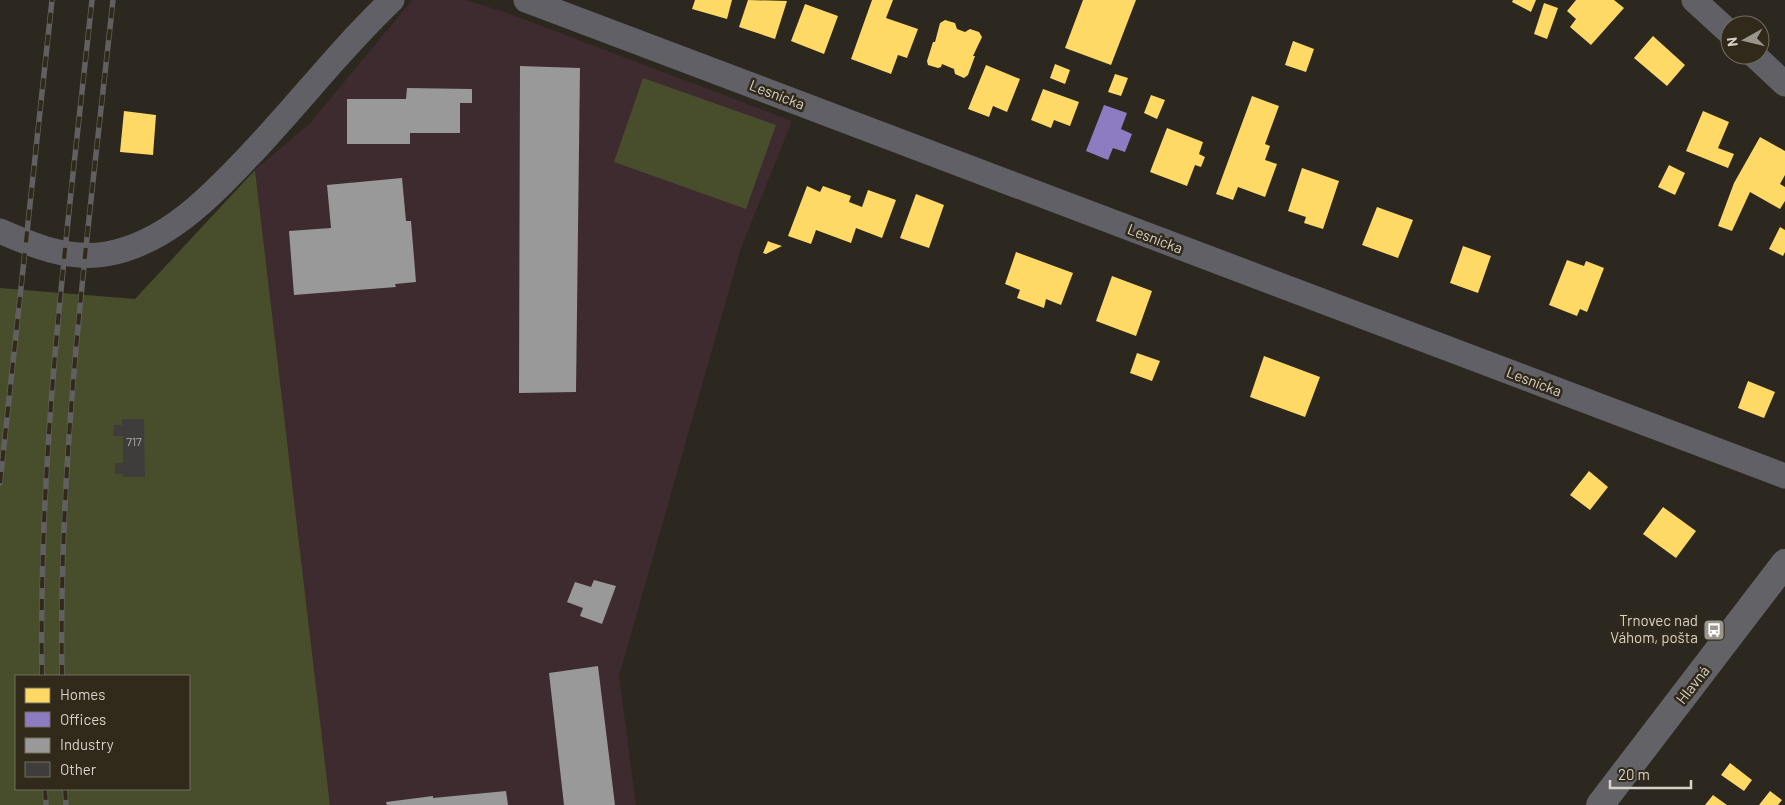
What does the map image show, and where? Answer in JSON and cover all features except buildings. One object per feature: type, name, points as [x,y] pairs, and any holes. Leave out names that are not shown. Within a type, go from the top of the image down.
[{"type":"street","points":[[0,231],[48,251],[65,254],[86,255],[121,251],[146,242],[173,226],[199,206],[227,179],[274,130],[360,32],[392,0]]},
{"type":"street","name":"Lesnícka","points":[[526,0],[1785,476]]},
{"type":"street","points":[[1694,0],[1720,24]]},
{"type":"street","points":[[1765,65],[1785,84]]},
{"type":"street","name":"Hlavná","points":[[1600,805],[1785,563]]},
{"type":"shaded area","points":[[412,0],[465,0],[505,12],[792,121],[741,248],[619,676],[636,805],[330,805],[255,170],[311,122]]},
{"type":"green space","points":[[643,78],[776,125],[746,209],[614,162]]},
{"type":"green space","points":[[255,170],[330,805],[0,805],[0,288],[135,299]]},
{"type":"railway","points":[[0,483],[52,0]]},
{"type":"railway","points":[[42,675],[45,507],[56,338],[92,0]]},
{"type":"railway","points":[[62,675],[62,591],[70,422],[85,253],[113,0]]},
{"type":"railway","points":[[45,790],[46,805]]},
{"type":"railway","points":[[65,790],[66,805]]},
{"type":"place","name":"Trnovec nad Váhom, pošta","points":[[1714,630]]}]
